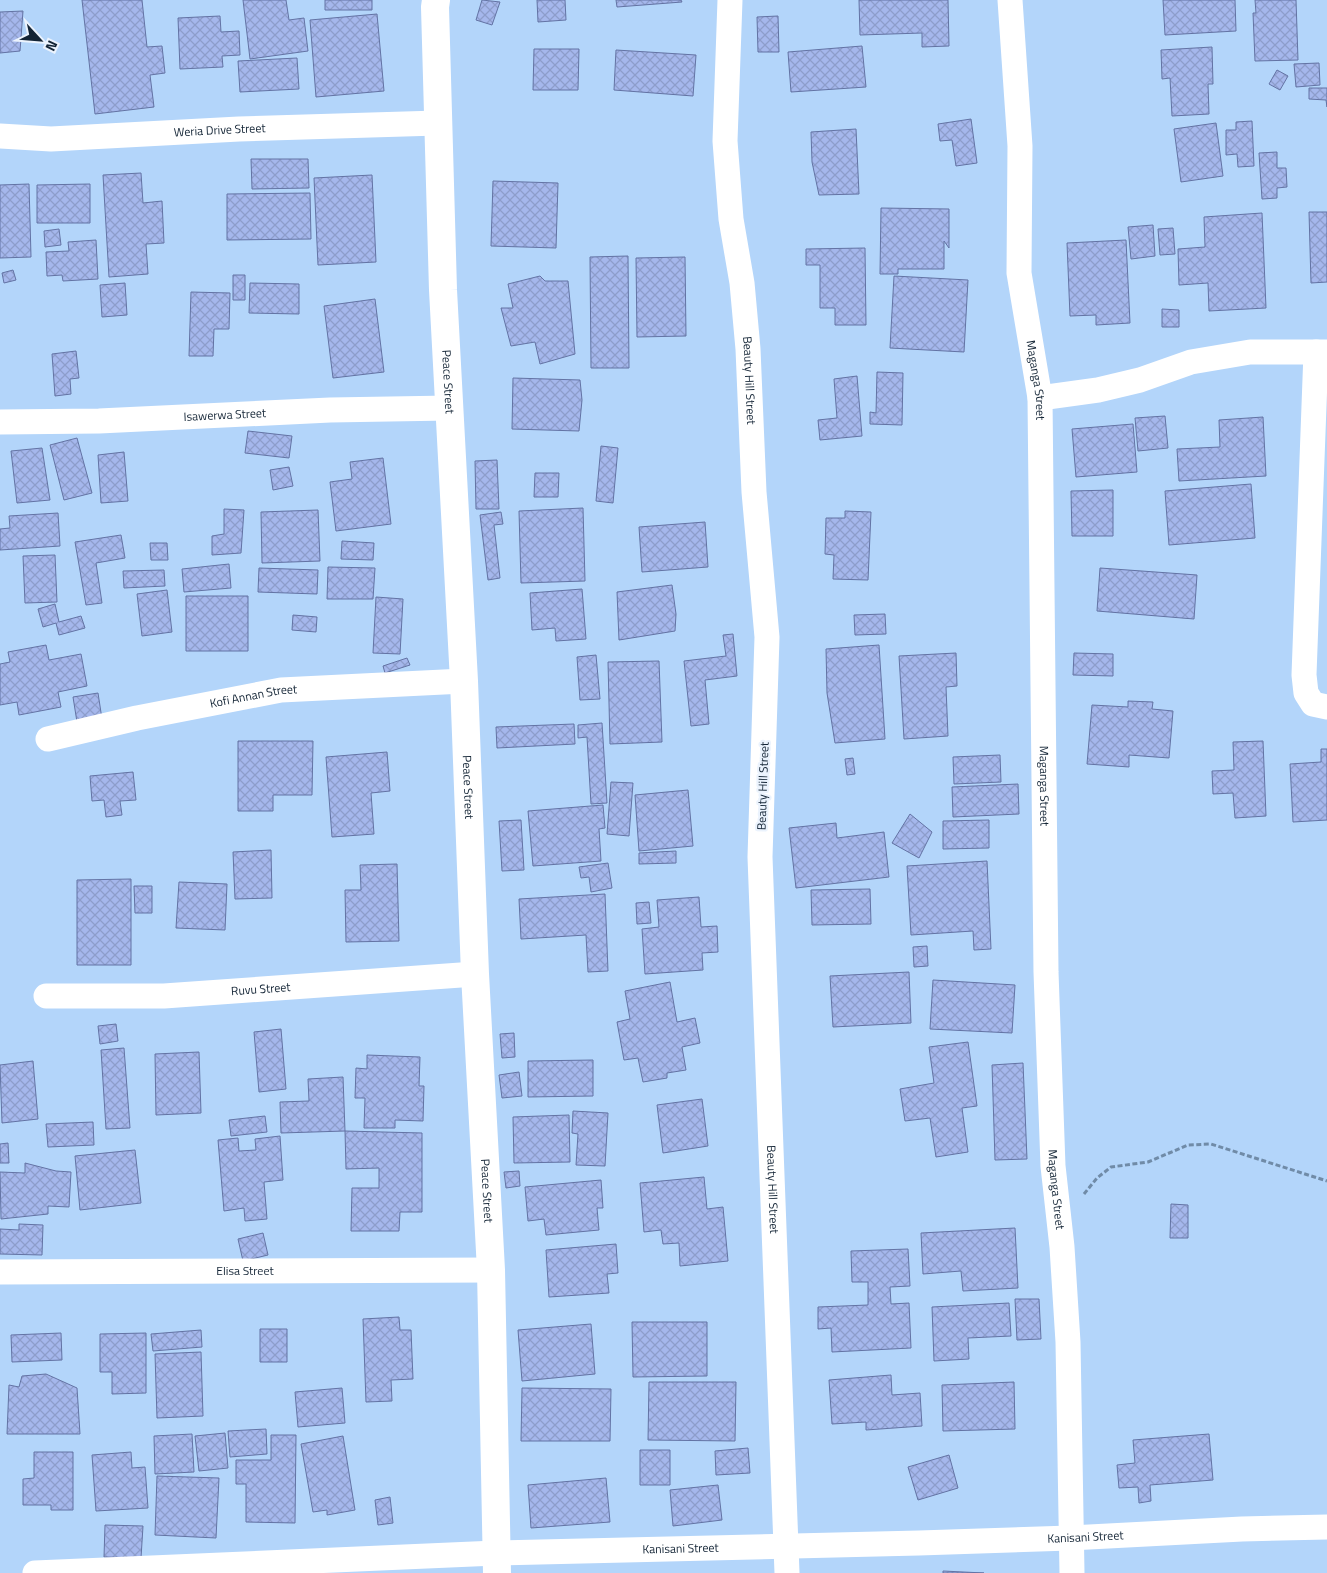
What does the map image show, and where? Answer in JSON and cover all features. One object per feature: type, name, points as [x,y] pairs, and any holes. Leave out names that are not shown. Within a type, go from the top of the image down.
[{"type":"street","name":"Peace Street","points":[[436,0],[442,290],[464,681],[475,974],[491,1270],[497,1563]]},
{"type":"street","name":"Beauty Hill Street","points":[[730,0],[725,141],[731,219],[742,283],[748,349],[754,492],[767,637],[760,857],[787,1573]]},
{"type":"street","name":"Maganga Street","points":[[1010,0],[1020,146],[1018,273],[1040,398],[1046,972],[1053,1166],[1062,1247],[1068,1342],[1072,1573]]},
{"type":"street","name":"Weria Drive Street","points":[[0,136],[51,139],[239,129],[438,123]]},
{"type":"street","points":[[1040,398],[1098,390],[1140,380],[1191,362],[1250,352],[1322,352],[1304,674],[1306,693],[1314,704],[1327,708]]},
{"type":"street","name":"Isawerwa Street","points":[[0,422],[99,421],[330,410],[450,408]]},
{"type":"street","name":"Kofi Annan Street","points":[[48,739],[137,718],[281,690],[464,681]]},
{"type":"street","name":"Ruvu Street","points":[[46,996],[164,996],[475,974]]},
{"type":"street","name":"Elisa Street","points":[[0,1272],[491,1270]]},
{"type":"street","name":"Kanisani Street","points":[[35,1573],[497,1563],[786,1546],[1070,1538],[1242,1529],[1327,1527]]},
{"type":"path","points":[[1083,1195],[1097,1178],[1111,1167],[1148,1162],[1188,1145],[1211,1144],[1327,1181]]},
{"type":"building","points":[[82,0],[142,0],[147,47],[162,46],[165,73],[150,75],[154,107],[95,114]]},
{"type":"building","points":[[243,0],[286,0],[289,20],[304,18],[308,51],[250,59]]},
{"type":"building","points":[[325,0],[372,0],[372,10],[325,10]]},
{"type":"building","points":[[482,0],[500,2],[492,25],[476,20]]},
{"type":"building","points":[[537,0],[565,0],[566,20],[538,22]]},
{"type":"building","points":[[616,0],[681,0],[682,2],[617,7]]},
{"type":"building","points":[[859,0],[948,0],[949,46],[922,47],[922,33],[860,35]]},
{"type":"building","points":[[1163,0],[1235,0],[1236,31],[1165,35]]},
{"type":"building","points":[[1255,0],[1296,0],[1298,60],[1255,61],[1253,13],[1256,13]]},
{"type":"building","points":[[23,11],[20,51],[0,53],[0,12]]},
{"type":"building","points":[[377,14],[384,91],[316,97],[310,20]]},
{"type":"building","points":[[220,16],[221,32],[239,31],[240,55],[222,56],[223,67],[180,69],[178,18]]},
{"type":"building","points":[[778,16],[779,52],[758,52],[757,17]]},
{"type":"building","points":[[862,46],[866,87],[791,92],[788,52]]},
{"type":"building","points":[[1212,47],[1213,84],[1208,84],[1209,114],[1172,116],[1170,78],[1162,79],[1161,50]]},
{"type":"building","points":[[534,49],[579,49],[578,90],[533,90]]},
{"type":"building","points":[[616,50],[696,55],[693,96],[614,90]]},
{"type":"building","points":[[297,58],[299,89],[240,92],[238,61]]},
{"type":"building","points":[[1319,63],[1320,85],[1296,87],[1294,64]]},
{"type":"building","points":[[1277,70],[1288,76],[1280,90],[1269,84]]},
{"type":"building","points":[[1309,88],[1327,88],[1327,107],[1326,100],[1309,99]]},
{"type":"building","points":[[971,119],[977,163],[956,166],[952,140],[940,141],[938,124]]},
{"type":"building","points":[[1252,121],[1254,166],[1238,167],[1237,154],[1226,155],[1226,130],[1236,130],[1236,122]]},
{"type":"building","points":[[1216,123],[1223,176],[1181,182],[1174,129]]},
{"type":"building","points":[[856,129],[859,194],[819,195],[812,162],[811,132]]},
{"type":"building","points":[[1277,152],[1277,168],[1286,168],[1287,187],[1277,188],[1277,198],[1262,199],[1259,153]]},
{"type":"building","points":[[251,159],[308,159],[309,188],[252,189]]},
{"type":"building","points":[[141,173],[143,203],[162,201],[164,243],[146,244],[148,274],[109,277],[103,175]]},
{"type":"building","points":[[372,175],[376,262],[318,265],[314,178]]},
{"type":"building","points":[[493,181],[558,183],[556,248],[491,246]]},
{"type":"building","points":[[29,184],[31,257],[0,258],[0,185]]},
{"type":"building","points":[[90,184],[90,223],[37,223],[37,185]]},
{"type":"building","points":[[310,193],[311,239],[227,240],[227,194]]},
{"type":"building","points":[[881,208],[949,209],[949,248],[944,241],[944,269],[898,269],[898,274],[880,274]]},
{"type":"building","points":[[1309,212],[1327,212],[1327,282],[1311,283]]},
{"type":"building","points":[[1262,213],[1266,308],[1209,311],[1208,283],[1179,285],[1178,249],[1205,247],[1204,217]]},
{"type":"building","points":[[1153,225],[1155,256],[1131,259],[1128,227]]},
{"type":"building","points":[[1173,228],[1175,254],[1160,255],[1158,229]]},
{"type":"building","points":[[59,229],[61,245],[45,247],[44,231]]},
{"type":"building","points":[[96,240],[98,279],[63,281],[62,275],[47,276],[46,252],[69,251],[68,242]]},
{"type":"building","points":[[1126,240],[1130,323],[1096,325],[1096,315],[1070,316],[1067,243]]},
{"type":"building","points":[[865,248],[866,325],[835,325],[835,308],[820,308],[820,265],[806,265],[806,249]]},
{"type":"building","points":[[628,256],[629,368],[591,368],[590,257]]},
{"type":"building","points":[[685,257],[686,336],[637,337],[636,258]]},
{"type":"building","points":[[13,270],[16,280],[4,283],[2,273]]},
{"type":"building","points":[[233,275],[245,275],[245,300],[233,300]]},
{"type":"building","points":[[540,276],[545,281],[568,281],[575,354],[540,364],[535,342],[511,346],[501,308],[513,308],[508,284]]},
{"type":"building","points":[[894,276],[968,280],[964,352],[890,348]]},
{"type":"building","points":[[125,283],[127,315],[102,317],[100,285]]},
{"type":"building","points":[[250,283],[299,284],[299,314],[249,313]]},
{"type":"building","points":[[191,292],[230,293],[229,329],[214,329],[213,356],[189,356]]},
{"type":"building","points":[[375,299],[384,372],[333,378],[324,306]]},
{"type":"building","points":[[1162,309],[1179,310],[1179,327],[1162,327]]},
{"type":"building","points":[[76,351],[79,378],[70,379],[71,394],[55,396],[52,354]]},
{"type":"building","points":[[877,372],[903,373],[902,425],[870,424],[870,412],[876,413]]},
{"type":"building","points":[[857,376],[862,436],[820,440],[818,420],[837,418],[834,379]]},
{"type":"building","points":[[513,378],[580,380],[582,400],[579,431],[512,429]]},
{"type":"building","points":[[1165,416],[1168,448],[1138,451],[1135,418]]},
{"type":"building","points":[[1263,417],[1266,476],[1179,481],[1177,449],[1220,447],[1219,420]]},
{"type":"building","points":[[1133,424],[1137,472],[1076,477],[1072,429]]},
{"type":"building","points":[[248,431],[292,436],[289,458],[245,453]]},
{"type":"building","points":[[77,438],[92,493],[64,500],[50,445]]},
{"type":"building","points":[[601,446],[618,448],[613,503],[596,501]]},
{"type":"building","points":[[42,448],[50,500],[17,503],[11,451]]},
{"type":"building","points":[[124,452],[128,501],[101,503],[98,455]]},
{"type":"building","points":[[383,458],[391,524],[336,531],[330,482],[352,479],[350,462]]},
{"type":"building","points":[[497,460],[499,509],[476,509],[475,461]]},
{"type":"building","points":[[289,467],[293,486],[273,490],[270,470]]},
{"type":"building","points":[[535,473],[559,473],[558,497],[534,497]]},
{"type":"building","points":[[1251,484],[1255,538],[1169,545],[1165,491]]},
{"type":"building","points":[[1113,490],[1113,536],[1072,536],[1071,491]]},
{"type":"building","points":[[583,508],[585,581],[521,583],[519,511]]},
{"type":"building","points":[[224,509],[244,510],[241,553],[212,555],[212,536],[224,534]]},
{"type":"building","points":[[318,510],[320,561],[262,563],[261,512]]},
{"type":"building","points":[[845,511],[871,512],[868,580],[833,579],[834,555],[825,554],[826,518],[845,518]]},
{"type":"building","points":[[501,512],[503,524],[494,525],[500,578],[488,580],[480,515]]},
{"type":"building","points":[[58,513],[60,546],[0,550],[0,529],[10,528],[9,516]]},
{"type":"building","points":[[705,522],[708,567],[642,572],[639,527]]},
{"type":"building","points":[[121,535],[125,558],[96,563],[102,603],[86,605],[75,542]]},
{"type":"building","points":[[342,541],[374,543],[373,560],[341,559]]},
{"type":"building","points":[[150,543],[167,543],[168,560],[151,560]]},
{"type":"building","points":[[55,555],[57,602],[25,603],[23,556]]},
{"type":"building","points":[[229,564],[231,588],[184,592],[182,569]]},
{"type":"building","points":[[328,567],[375,568],[373,599],[327,599]]},
{"type":"building","points":[[259,568],[318,570],[317,594],[258,592]]},
{"type":"building","points":[[1100,568],[1197,575],[1194,619],[1097,611]]},
{"type":"building","points":[[164,570],[165,586],[124,588],[123,571]]},
{"type":"building","points":[[672,585],[676,614],[675,631],[619,640],[617,592]]},
{"type":"building","points":[[582,589],[586,639],[556,641],[555,628],[532,630],[530,593]]},
{"type":"building","points":[[167,590],[172,632],[142,636],[137,594]]},
{"type":"building","points":[[186,596],[248,596],[248,651],[186,651]]},
{"type":"building","points":[[376,597],[403,599],[400,654],[373,653]]},
{"type":"building","points":[[55,604],[59,622],[81,616],[85,628],[59,635],[56,623],[43,627],[38,609]]},
{"type":"building","points":[[885,614],[886,634],[855,635],[854,615]]},
{"type":"building","points":[[293,615],[317,617],[316,632],[292,630]]},
{"type":"building","points":[[733,634],[737,676],[705,680],[709,724],[691,726],[684,661],[726,656],[723,635]]},
{"type":"building","points":[[46,645],[49,660],[81,654],[87,686],[58,692],[61,707],[19,715],[17,702],[0,705],[0,664],[10,662],[8,652]]},
{"type":"building","points":[[879,645],[885,739],[835,743],[827,693],[826,649]]},
{"type":"building","points":[[956,653],[957,686],[946,687],[948,736],[904,739],[899,656]]},
{"type":"building","points":[[1074,653],[1113,654],[1113,676],[1073,675]]},
{"type":"building","points":[[596,655],[600,699],[580,700],[577,657]]},
{"type":"building","points":[[407,658],[410,665],[385,673],[383,666]]},
{"type":"building","points":[[659,661],[662,742],[610,744],[608,662]]},
{"type":"building","points":[[98,693],[102,719],[77,722],[73,697]]},
{"type":"building","points":[[1128,701],[1153,702],[1152,709],[1173,711],[1169,758],[1129,755],[1129,767],[1087,764],[1092,705],[1128,707]]},
{"type":"building","points":[[602,723],[607,803],[591,804],[587,737],[578,738],[578,725]]},
{"type":"building","points":[[574,724],[575,744],[497,748],[496,727]]},
{"type":"building","points":[[238,741],[313,741],[312,795],[273,795],[273,811],[238,811]]},
{"type":"building","points":[[1263,741],[1266,816],[1235,818],[1233,793],[1213,794],[1212,771],[1234,770],[1233,742]]},
{"type":"building","points":[[1321,749],[1327,749],[1327,820],[1293,822],[1290,764],[1321,762]]},
{"type":"building","points":[[387,752],[390,791],[371,793],[374,834],[332,837],[326,757]]},
{"type":"building","points":[[1000,755],[1001,782],[954,784],[953,757]]},
{"type":"building","points":[[853,758],[855,774],[847,775],[845,759]]},
{"type":"building","points":[[133,772],[136,800],[120,801],[122,815],[106,817],[104,800],[92,801],[90,776]]},
{"type":"building","points":[[611,782],[633,783],[629,836],[607,834]]},
{"type":"building","points":[[1018,784],[1019,814],[953,817],[952,787]]},
{"type":"building","points":[[688,790],[693,846],[639,851],[635,795]]},
{"type":"building","points":[[603,805],[605,828],[599,829],[601,861],[533,866],[528,811]]},
{"type":"building","points":[[910,814],[932,832],[919,858],[892,843]]},
{"type":"building","points":[[521,820],[524,870],[502,871],[499,821]]},
{"type":"building","points":[[989,820],[989,848],[943,849],[943,821]]},
{"type":"building","points":[[836,823],[837,838],[884,832],[889,877],[796,888],[789,828]]},
{"type":"building","points":[[271,850],[272,898],[235,899],[233,852]]},
{"type":"building","points":[[676,851],[676,863],[639,864],[639,853]]},
{"type":"building","points":[[987,861],[991,949],[974,950],[973,931],[911,935],[907,866]]},
{"type":"building","points":[[608,863],[612,888],[591,892],[589,877],[581,878],[579,867]]},
{"type":"building","points":[[397,864],[399,941],[346,942],[345,890],[361,890],[360,865]]},
{"type":"building","points":[[131,879],[131,965],[77,965],[77,880]]},
{"type":"building","points":[[179,882],[227,884],[225,930],[176,928]]},
{"type":"building","points":[[134,886],[152,886],[152,913],[135,913]]},
{"type":"building","points":[[870,889],[871,924],[812,925],[811,890]]},
{"type":"building","points":[[605,894],[608,971],[588,972],[586,935],[521,939],[519,899]]},
{"type":"building","points":[[699,897],[701,927],[717,926],[718,952],[702,953],[703,970],[645,974],[642,929],[659,927],[657,900]]},
{"type":"building","points":[[649,902],[651,923],[637,924],[636,903]]},
{"type":"building","points":[[927,946],[928,966],[914,967],[913,947]]},
{"type":"building","points":[[909,972],[911,1023],[833,1027],[830,976]]},
{"type":"building","points":[[933,980],[1015,985],[1012,1033],[930,1029]]},
{"type":"building","points":[[670,982],[677,1022],[695,1018],[700,1043],[682,1047],[686,1070],[667,1073],[667,1078],[643,1082],[638,1058],[624,1060],[617,1022],[630,1019],[625,991]]},
{"type":"building","points":[[116,1024],[118,1041],[100,1044],[98,1026]]},
{"type":"building","points":[[281,1029],[286,1089],[259,1092],[254,1032]]},
{"type":"building","points":[[514,1033],[515,1057],[502,1058],[500,1034]]},
{"type":"building","points":[[968,1042],[977,1106],[962,1108],[968,1152],[936,1157],[930,1118],[905,1121],[900,1089],[934,1083],[929,1047]]},
{"type":"building","points":[[124,1048],[130,1128],[106,1129],[101,1050]]},
{"type":"building","points":[[199,1052],[201,1113],[156,1115],[155,1054]]},
{"type":"building","points":[[367,1055],[420,1057],[419,1086],[424,1086],[423,1121],[395,1120],[395,1128],[364,1128],[365,1098],[355,1098],[356,1068],[367,1069]]},
{"type":"building","points":[[593,1060],[593,1096],[528,1097],[528,1061]]},
{"type":"building","points":[[33,1061],[38,1119],[2,1123],[0,1065]]},
{"type":"building","points":[[1023,1063],[1027,1159],[995,1160],[992,1065]]},
{"type":"building","points":[[519,1072],[522,1096],[502,1098],[499,1075]]},
{"type":"building","points":[[343,1077],[345,1131],[281,1133],[280,1102],[309,1101],[308,1079]]},
{"type":"building","points":[[702,1099],[708,1146],[663,1153],[657,1105]]},
{"type":"building","points":[[573,1111],[608,1113],[605,1166],[576,1165],[578,1134],[572,1133]]},
{"type":"building","points":[[569,1115],[570,1162],[514,1163],[513,1117]]},
{"type":"building","points":[[265,1116],[267,1132],[231,1136],[229,1120]]},
{"type":"building","points":[[93,1122],[94,1145],[48,1147],[46,1124]]},
{"type":"building","points":[[345,1131],[422,1133],[422,1212],[400,1212],[399,1231],[351,1231],[352,1188],[379,1188],[379,1168],[346,1169]]},
{"type":"building","points":[[280,1136],[283,1180],[264,1182],[267,1219],[245,1221],[244,1208],[224,1211],[218,1140],[238,1138],[239,1151],[256,1150],[255,1139]]},
{"type":"building","points":[[8,1143],[9,1163],[0,1163],[0,1144]]},
{"type":"building","points":[[135,1150],[141,1203],[80,1210],[75,1156]]},
{"type":"building","points":[[25,1163],[56,1171],[71,1172],[69,1207],[48,1206],[48,1214],[1,1219],[0,1172],[25,1173]]},
{"type":"building","points":[[519,1171],[520,1186],[506,1188],[504,1172]]},
{"type":"building","points":[[704,1177],[707,1209],[723,1207],[728,1261],[680,1266],[679,1243],[663,1244],[661,1230],[644,1232],[640,1183]]},
{"type":"building","points":[[601,1180],[603,1208],[597,1208],[599,1230],[546,1235],[544,1219],[528,1221],[525,1187]]},
{"type":"building","points":[[1171,1204],[1188,1205],[1188,1238],[1170,1238]]},
{"type":"building","points":[[19,1224],[43,1225],[42,1255],[0,1254],[0,1229],[19,1230]]},
{"type":"building","points":[[1015,1228],[1018,1288],[963,1291],[961,1271],[923,1274],[921,1233]]},
{"type":"building","points":[[263,1233],[268,1255],[243,1261],[238,1239]]},
{"type":"building","points":[[616,1244],[618,1273],[607,1274],[609,1293],[549,1297],[546,1250]]},
{"type":"building","points":[[908,1249],[910,1286],[890,1287],[891,1304],[909,1303],[911,1348],[832,1352],[831,1328],[818,1329],[818,1307],[868,1305],[868,1282],[852,1282],[851,1251]]},
{"type":"building","points":[[1015,1299],[1039,1299],[1041,1339],[1017,1340]]},
{"type":"building","points":[[1009,1303],[1011,1336],[968,1338],[969,1359],[934,1361],[932,1307]]},
{"type":"building","points":[[399,1317],[400,1330],[411,1330],[413,1379],[391,1380],[392,1401],[366,1402],[363,1319]]},
{"type":"building","points":[[632,1322],[707,1322],[707,1376],[633,1377]]},
{"type":"building","points":[[591,1324],[595,1374],[522,1381],[518,1330]]},
{"type":"building","points":[[260,1329],[287,1329],[287,1362],[260,1362]]},
{"type":"building","points":[[201,1330],[202,1347],[153,1351],[151,1334]]},
{"type":"building","points":[[61,1333],[62,1360],[12,1362],[11,1335]]},
{"type":"building","points":[[146,1333],[146,1393],[112,1394],[112,1372],[100,1372],[100,1334]]},
{"type":"building","points":[[201,1352],[203,1416],[157,1418],[155,1354]]},
{"type":"building","points":[[46,1374],[77,1388],[80,1434],[7,1434],[9,1385],[19,1387],[22,1376]]},
{"type":"building","points":[[891,1375],[892,1395],[920,1393],[922,1426],[866,1430],[866,1422],[832,1424],[829,1380]]},
{"type":"building","points":[[649,1382],[736,1382],[735,1441],[648,1440]]},
{"type":"building","points":[[1014,1382],[1015,1429],[943,1431],[942,1385]]},
{"type":"building","points":[[342,1388],[345,1423],[298,1427],[295,1392]]},
{"type":"building","points":[[522,1388],[611,1389],[610,1441],[521,1441]]},
{"type":"building","points":[[266,1429],[267,1454],[230,1457],[228,1431]]},
{"type":"building","points":[[225,1433],[228,1468],[199,1471],[195,1436]]},
{"type":"building","points":[[192,1434],[194,1472],[155,1474],[154,1436]]},
{"type":"building","points":[[1209,1434],[1213,1480],[1150,1485],[1151,1501],[1139,1503],[1138,1487],[1119,1488],[1117,1465],[1135,1463],[1133,1440]]},
{"type":"building","points":[[271,1435],[296,1435],[295,1523],[246,1522],[246,1484],[236,1484],[236,1460],[271,1460]]},
{"type":"building","points":[[343,1436],[355,1510],[327,1515],[327,1510],[313,1512],[301,1444]]},
{"type":"building","points":[[748,1448],[750,1473],[716,1475],[715,1451]]},
{"type":"building","points":[[640,1450],[670,1450],[670,1485],[640,1485]]},
{"type":"building","points":[[34,1452],[73,1452],[73,1510],[51,1510],[51,1505],[23,1505],[23,1479],[34,1478]]},
{"type":"building","points":[[131,1452],[132,1468],[145,1467],[148,1508],[96,1511],[92,1455]]},
{"type":"building","points":[[949,1455],[958,1488],[918,1500],[908,1467]]},
{"type":"building","points":[[157,1476],[219,1478],[216,1538],[155,1535]]},
{"type":"building","points":[[606,1478],[610,1522],[531,1528],[528,1485]]},
{"type":"building","points":[[718,1485],[722,1520],[673,1526],[670,1490]]},
{"type":"building","points":[[390,1497],[393,1523],[378,1525],[375,1500]]},
{"type":"building","points":[[105,1525],[143,1526],[141,1558],[104,1557]]},
{"type":"building","points":[[943,1571],[984,1573],[943,1573]]}]
